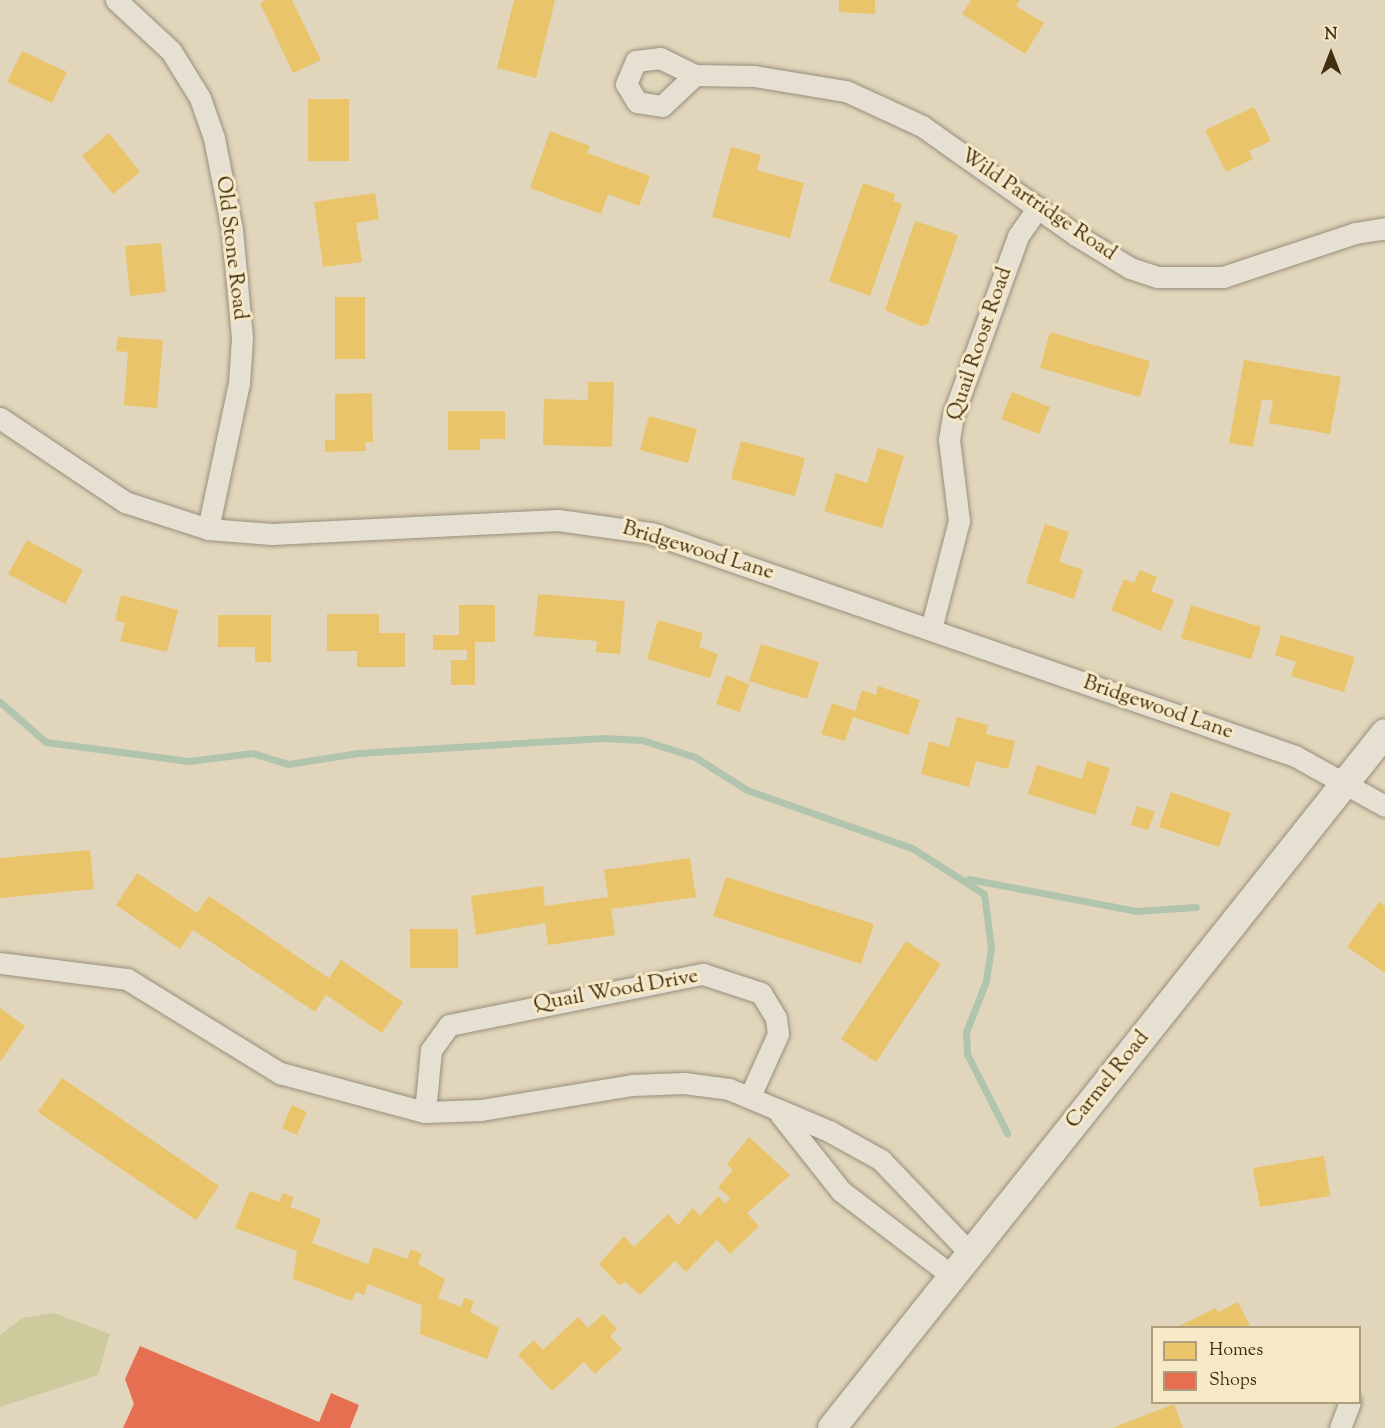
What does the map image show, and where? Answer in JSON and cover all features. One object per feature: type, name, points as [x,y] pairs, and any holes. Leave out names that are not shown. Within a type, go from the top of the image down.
[{"type":"main road","name":"Carmel Road","points":[[832,1428],[1385,733]]},
{"type":"street","name":"Old Stone Road","points":[[116,0],[171,51],[200,98],[214,138],[232,230],[242,339],[239,383],[208,530]]},
{"type":"street","name":"Wild Partridge Road","points":[[695,75],[754,76],[846,91],[922,126],[1130,268],[1179,281],[1223,277],[1355,233],[1385,228]]},
{"type":"street","name":"Quail Roost Road","points":[[931,629],[958,530],[949,440],[953,415],[1018,236],[1038,207]]},
{"type":"street","name":"Bridgewood Lane","points":[[0,418],[125,502],[208,530],[272,534],[595,522],[651,532],[1295,756],[1346,782],[1385,806]]},
{"type":"street","points":[[0,963],[127,979],[280,1073],[425,1112],[480,1110],[632,1085],[684,1083],[750,1096],[780,1114],[830,1131],[881,1160],[970,1253]]},
{"type":"street","name":"Quail Wood Drive","points":[[425,1112],[431,1050],[449,1025],[703,974],[761,993],[776,1018],[778,1034],[750,1096]]},
{"type":"street","points":[[780,1114],[841,1191],[952,1276]]},
{"type":"street","points":[[1340,1428],[1349,1404]]},
{"type":"shaded area","points":[[54,1313],[110,1334],[98,1375],[0,1407],[0,1335],[22,1318]]},
{"type":"building: Homes","points":[[266,0],[292,0],[321,60],[293,73],[260,3]]},
{"type":"building: Homes","points":[[514,0],[555,0],[536,78],[497,68]]},
{"type":"building: Homes","points":[[839,0],[875,0],[875,14],[839,12]]},
{"type":"building: Homes","points":[[971,0],[1020,0],[1016,6],[1044,23],[1025,54],[962,14]]},
{"type":"building: Homes","points":[[22,51],[67,72],[52,103],[7,82]]},
{"type":"building: Homes","points":[[308,99],[349,99],[349,161],[308,161]]},
{"type":"building: Homes","points":[[1254,107],[1271,141],[1249,151],[1253,159],[1226,172],[1205,130]]},
{"type":"building: Homes","points":[[550,131],[590,146],[587,153],[650,176],[639,206],[608,194],[601,214],[530,188]]},
{"type":"building: Homes","points":[[109,133],[140,172],[113,194],[82,156]]},
{"type":"building: Homes","points":[[731,147],[761,155],[757,170],[804,183],[790,238],[712,217]]},
{"type":"building: Homes","points":[[863,183],[895,194],[893,201],[902,204],[870,296],[829,281]]},
{"type":"building: Homes","points":[[375,193],[379,219],[356,223],[362,262],[323,267],[314,202]]},
{"type":"building: Homes","points":[[915,221],[958,235],[928,324],[921,326],[885,310]]},
{"type":"building: Homes","points":[[161,243],[166,292],[130,296],[125,246]]},
{"type":"building: Homes","points":[[335,297],[365,297],[365,359],[335,359]]},
{"type":"building: Homes","points":[[1050,332],[1150,361],[1140,397],[1040,368]]},
{"type":"building: Homes","points":[[118,337],[163,340],[157,408],[124,405],[128,352],[116,351]]},
{"type":"building: Homes","points":[[1244,360],[1341,377],[1330,434],[1269,423],[1273,401],[1262,399],[1253,447],[1229,443]]},
{"type":"building: Homes","points":[[588,382],[614,382],[612,447],[543,445],[544,399],[588,400]]},
{"type":"building: Homes","points":[[1012,392],[1050,407],[1039,434],[1001,419]]},
{"type":"building: Homes","points":[[372,393],[373,442],[365,442],[366,451],[325,452],[325,440],[335,440],[335,394]]},
{"type":"building: Homes","points":[[448,411],[505,411],[505,439],[480,439],[480,450],[448,450]]},
{"type":"building: Homes","points":[[649,416],[697,429],[688,463],[640,450]]},
{"type":"building: Homes","points":[[741,441],[805,458],[795,496],[731,479]]},
{"type":"building: Homes","points":[[878,448],[904,456],[882,528],[824,511],[836,473],[867,483]]},
{"type":"building: Homes","points":[[1045,524],[1069,532],[1059,562],[1083,570],[1074,599],[1026,583]]},
{"type":"building: Homes","points":[[27,540],[83,570],[65,604],[8,574]]},
{"type":"building: Homes","points":[[1140,570],[1157,577],[1151,591],[1174,600],[1161,631],[1111,610],[1124,579],[1134,583]]},
{"type":"building: Homes","points":[[538,594],[625,601],[620,654],[596,652],[597,641],[534,636]]},
{"type":"building: Homes","points":[[121,595],[178,610],[167,652],[120,641],[125,623],[115,620]]},
{"type":"building: Homes","points":[[459,605],[495,605],[495,642],[475,642],[475,685],[451,685],[451,660],[467,660],[467,650],[433,650],[433,635],[459,635]]},
{"type":"building: Homes","points":[[1191,605],[1261,627],[1251,659],[1181,638]]},
{"type":"building: Homes","points":[[327,614],[379,614],[379,633],[405,633],[405,667],[357,667],[357,651],[327,651]]},
{"type":"building: Homes","points":[[218,615],[271,615],[271,662],[255,662],[255,647],[218,647]]},
{"type":"building: Homes","points":[[658,620],[703,633],[699,647],[718,654],[710,678],[647,659]]},
{"type":"building: Homes","points":[[1281,635],[1355,657],[1344,692],[1291,676],[1296,662],[1275,655]]},
{"type":"building: Homes","points":[[761,644],[819,662],[807,699],[749,681]]},
{"type":"building: Homes","points":[[726,675],[749,684],[740,712],[716,704]]},
{"type":"building: Homes","points":[[878,686],[920,700],[908,735],[853,717],[845,741],[821,734],[832,703],[855,711],[862,690],[876,695]]},
{"type":"building: Homes","points":[[957,717],[988,725],[986,734],[1015,741],[1008,769],[976,761],[969,787],[921,774],[929,741],[949,747]]},
{"type":"building: Homes","points":[[1087,761],[1110,768],[1095,815],[1028,794],[1037,765],[1082,779]]},
{"type":"building: Homes","points":[[1171,792],[1231,813],[1219,847],[1159,827]]},
{"type":"building: Homes","points":[[1137,806],[1155,812],[1148,830],[1131,825]]},
{"type":"building: Homes","points":[[90,850],[94,889],[0,898],[0,858]]},
{"type":"building: Homes","points":[[690,858],[696,897],[611,909],[615,935],[548,945],[545,923],[476,935],[471,896],[543,886],[545,906],[608,897],[604,870]]},
{"type":"building: Homes","points":[[137,873],[197,913],[209,896],[329,978],[341,960],[403,1002],[382,1033],[326,995],[315,1012],[193,930],[180,949],[116,905]]},
{"type":"building: Homes","points":[[726,877],[874,924],[861,964],[713,916]]},
{"type":"building: Homes","points":[[1379,902],[1385,906],[1385,973],[1347,947]]},
{"type":"building: Homes","points":[[410,929],[458,929],[458,968],[410,968]]},
{"type":"building: Homes","points":[[906,941],[941,964],[876,1062],[841,1039]]},
{"type":"building: Homes","points":[[0,1008],[25,1026],[0,1062]]},
{"type":"building: Homes","points":[[62,1078],[219,1186],[196,1220],[38,1112]]},
{"type":"building: Homes","points":[[292,1105],[307,1112],[297,1135],[282,1128]]},
{"type":"building: Homes","points":[[749,1137],[790,1175],[747,1213],[759,1226],[730,1254],[717,1240],[686,1272],[675,1261],[640,1295],[625,1282],[619,1285],[599,1264],[624,1236],[634,1247],[668,1214],[678,1225],[693,1208],[700,1216],[718,1196],[725,1204],[730,1198],[718,1187],[733,1170],[727,1164]]},
{"type":"building: Homes","points":[[1324,1156],[1330,1196],[1260,1207],[1253,1168]]},
{"type":"building: Homes","points":[[250,1191],[279,1202],[283,1193],[294,1197],[290,1207],[321,1219],[312,1243],[368,1264],[374,1247],[407,1259],[411,1249],[422,1254],[418,1264],[445,1279],[438,1298],[461,1307],[464,1298],[474,1301],[470,1312],[499,1328],[487,1359],[420,1334],[422,1305],[368,1284],[364,1295],[356,1292],[352,1301],[293,1279],[297,1251],[235,1228]]},
{"type":"building: Homes","points":[[1238,1302],[1250,1326],[1179,1326],[1216,1308],[1218,1312]]},
{"type":"building: Homes","points":[[603,1314],[617,1329],[610,1336],[622,1349],[595,1374],[584,1362],[552,1391],[518,1355],[534,1340],[543,1350],[578,1317],[588,1328]]},
{"type":"building: Homes","points":[[1174,1404],[1183,1428],[1112,1428]]},
{"type":"building: Shops","points":[[140,1346],[319,1422],[331,1393],[359,1405],[350,1428],[123,1428],[134,1404],[125,1379]]},
{"type":"waterway","points":[[0,702],[46,742],[189,761],[252,753],[288,764],[358,753],[604,738],[642,740],[695,757],[747,790],[912,848],[984,894],[991,948],[986,981],[966,1032],[967,1054],[1007,1133]]},
{"type":"waterway","points":[[969,879],[1136,911],[1196,907]]}]
